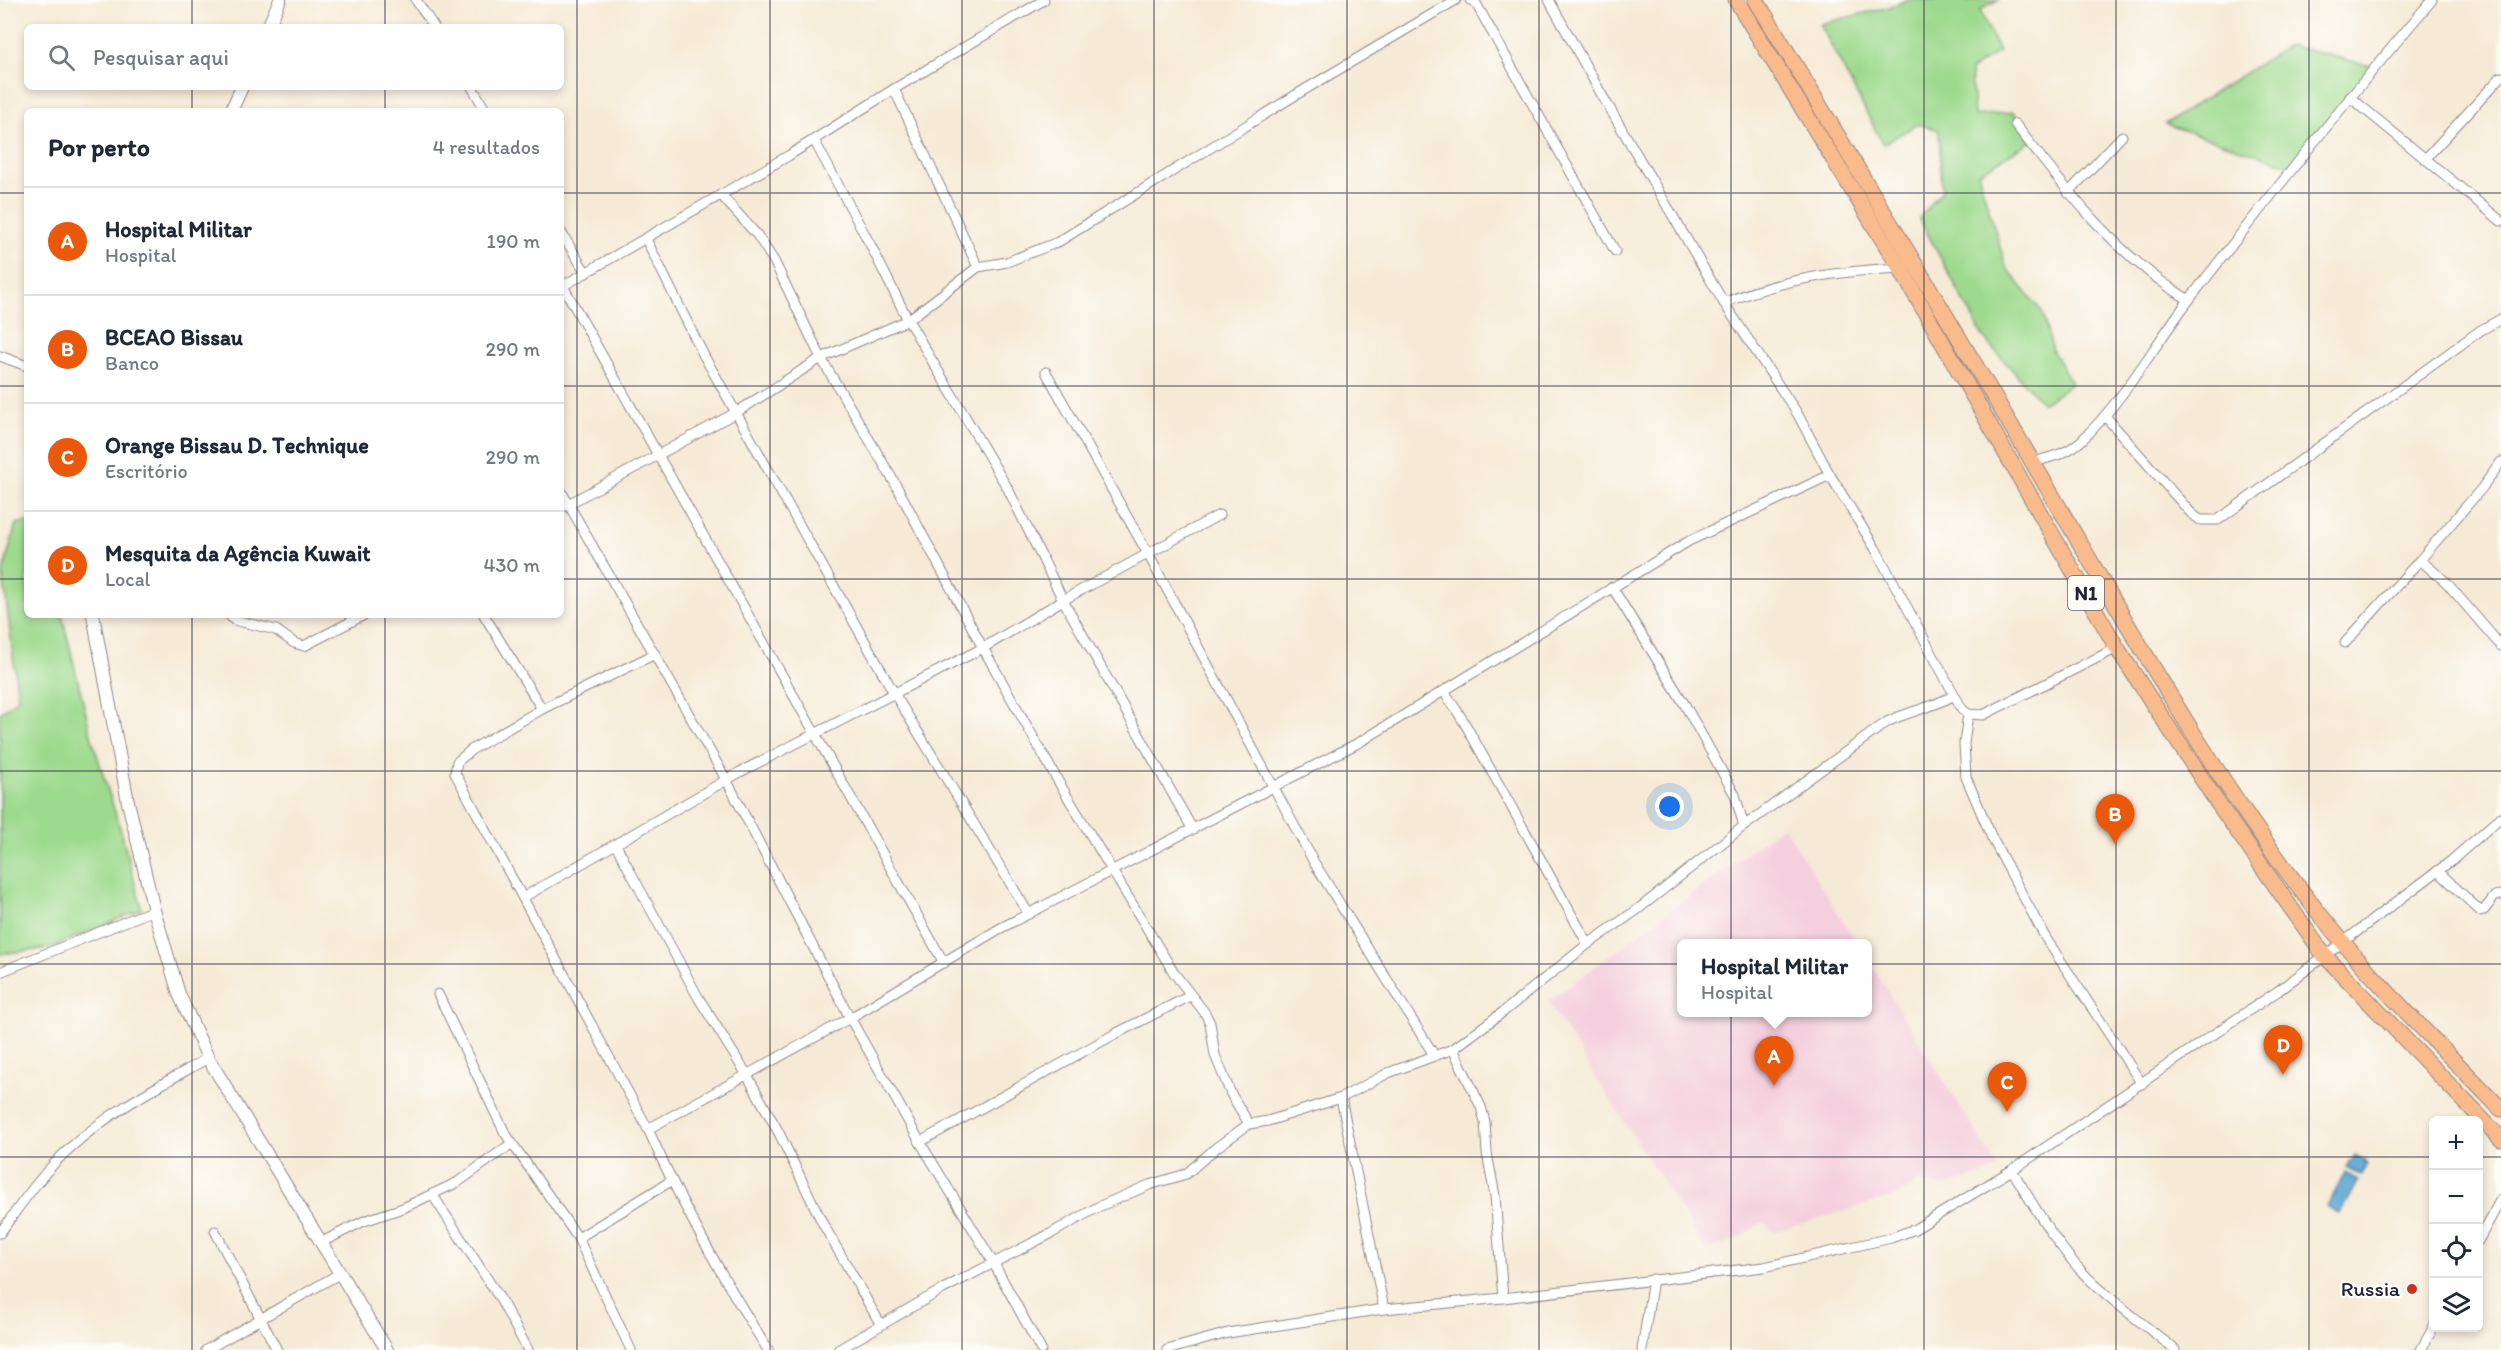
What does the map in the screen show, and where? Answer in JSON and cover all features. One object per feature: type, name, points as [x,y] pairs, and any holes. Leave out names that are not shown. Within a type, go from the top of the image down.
[{"type":"main road","name":"N1","points":[[1736,0],[1900,268],[2117,648],[2219,806],[2324,955],[2501,1140]]},
{"type":"main road","name":"N1","points":[[1756,0],[2135,636],[2234,795],[2311,902],[2343,942],[2501,1109]]},
{"type":"street","points":[[269,24],[280,0]]},
{"type":"street","points":[[416,0],[432,24]]},
{"type":"street","points":[[564,285],[814,140],[894,89],[1044,0]]},
{"type":"street","points":[[1041,1350],[993,1262],[920,1142],[850,1018],[727,781],[655,654],[564,506],[737,412],[821,358],[908,320],[978,267],[1007,262],[1058,242],[1299,93],[1456,0]]},
{"type":"street","points":[[1470,0],[1474,0],[1615,251]]},
{"type":"street","points":[[1549,0],[1724,303],[1797,413],[1830,475],[1875,548],[1954,695],[1968,714],[1964,744],[1966,777],[1992,838],[2044,937],[2142,1084]]},
{"type":"street","points":[[2033,462],[2073,448],[2105,416],[2189,300],[2293,166],[2432,0]]},
{"type":"street","points":[[2426,158],[2501,77]]},
{"type":"street","points":[[894,89],[978,267]]},
{"type":"street","points":[[232,108],[241,90]]},
{"type":"street","points":[[474,90],[484,108]]},
{"type":"street","points":[[2350,97],[2501,221]]},
{"type":"street","points":[[2015,124],[2068,193],[2133,260],[2163,285],[2189,300]]},
{"type":"street","points":[[2068,193],[2122,136]]},
{"type":"street","points":[[814,140],[908,320],[1003,480],[1063,600],[1193,830]]},
{"type":"street","points":[[721,195],[757,235],[774,261],[821,358],[896,485],[983,648],[1112,872],[1190,996],[1210,1023],[1215,1055],[1231,1094],[1249,1124]]},
{"type":"street","points":[[564,237],[586,273]]},
{"type":"street","points":[[646,239],[703,354],[894,693],[1029,914]]},
{"type":"street","points":[[1724,303],[1750,292],[1806,278],[1900,268]]},
{"type":"street","points":[[564,290],[944,963]]},
{"type":"street","points":[[2105,416],[2192,513],[2200,520],[2218,520],[2481,330],[2501,319]]},
{"type":"street","points":[[0,356],[24,365]]},
{"type":"street","points":[[1046,372],[1339,905],[1434,1055]]},
{"type":"street","points":[[2345,643],[2421,560],[2501,462]]},
{"type":"street","points":[[648,1129],[850,1018],[999,929],[1360,742],[1689,541],[1830,475]]},
{"type":"street","points":[[524,897],[727,781],[815,733],[983,648],[1063,600],[1219,515]]},
{"type":"street","points":[[2421,560],[2446,582],[2501,646]]},
{"type":"street","points":[[1612,587],[1685,705],[1735,795],[1744,826]]},
{"type":"street","points":[[94,618],[128,802],[154,910],[179,994],[208,1058],[387,1350]]},
{"type":"street","points":[[232,618],[276,630],[294,643],[304,646],[358,618]]},
{"type":"street","points":[[486,618],[542,709]]},
{"type":"street","points":[[1968,714],[1983,715],[1995,710],[2117,648]]},
{"type":"street","points":[[655,654],[542,709],[471,750],[455,767],[459,784],[524,897],[648,1129],[671,1181],[723,1278],[768,1350]]},
{"type":"street","points":[[1444,691],[1464,722],[1588,944]]},
{"type":"street","points":[[838,1350],[993,1262],[1120,1196],[1186,1174],[1217,1147],[1249,1124],[1268,1121],[1341,1098],[1388,1073],[1453,1049],[1744,826],[1887,722],[1910,711],[1935,705],[1954,695]]},
{"type":"street","points":[[1167,1350],[1228,1333],[1384,1309],[1503,1298],[1764,1267],[1891,1238],[1933,1220],[2012,1170],[2278,991],[2438,871],[2501,816]]},
{"type":"street","points":[[616,845],[698,997],[747,1075],[823,1224],[880,1325]]},
{"type":"street","points":[[2438,871],[2480,911],[2484,910],[2495,896],[2501,895]]},
{"type":"street","points":[[0,972],[154,910]]},
{"type":"street","points":[[438,994],[512,1144],[578,1238],[631,1350]]},
{"type":"street","points":[[920,1142],[1115,1034],[1190,996]]},
{"type":"street","points":[[1453,1049],[1481,1107],[1485,1122],[1487,1153],[1495,1196],[1503,1298]]},
{"type":"street","points":[[0,1233],[52,1167],[88,1132],[145,1094],[208,1058]]},
{"type":"street","points":[[1341,1098],[1384,1309]]},
{"type":"street","points":[[320,1243],[364,1221],[403,1208],[477,1171],[512,1144]]},
{"type":"street","points":[[2012,1170],[2060,1246],[2083,1273],[2104,1293],[2175,1350]]},
{"type":"street","points":[[578,1238],[671,1181]]},
{"type":"street","points":[[432,1194],[499,1297],[528,1350]]},
{"type":"street","points":[[2483,1232],[2501,1199]]},
{"type":"street","points":[[215,1231],[277,1350]]},
{"type":"street","points":[[206,1350],[339,1274]]},
{"type":"street","points":[[1642,1350],[1653,1279]]},
{"type":"street","points":[[2421,1350],[2430,1332]]},
{"type":"shaded area","points":[[1783,826],[1854,939],[1677,939],[1677,1017],[1872,1017],[1872,967],[1999,1169],[1943,1186],[1919,1182],[1896,1196],[1773,1232],[1764,1222],[1735,1240],[1706,1250],[1548,1002]]},
{"type":"green space","points":[[1907,0],[1998,0],[1980,10],[1999,51],[1971,70],[1974,116],[2014,112],[2033,140],[1978,173],[2006,267],[2042,312],[2053,352],[2072,383],[2043,404],[1984,338],[1919,218],[1942,191],[1939,130],[1918,124],[1883,144],[1820,24],[1890,7]]},
{"type":"green space","points":[[2289,45],[2375,67],[2293,166],[2165,124]]},
{"type":"green space","points":[[24,523],[24,618],[63,618],[92,739],[142,909],[50,948],[0,954],[0,713],[18,698],[3,573],[16,524]]},
{"type":"water","points":[[2355,1155],[2367,1164],[2361,1176],[2347,1168]]},
{"type":"water","points":[[2345,1173],[2358,1180],[2340,1214],[2327,1207]]},
{"type":"place","name":"BCEAO Bissau","points":[[2115,844]]},
{"type":"place","name":"Mesquita da Agência Kuwait","points":[[2283,1075]]},
{"type":"place","name":"Hospital Militar","points":[[1774,1086]]},
{"type":"place","name":"Orange Bissau D. Technique","points":[[2007,1112]]},
{"type":"place","name":"Russia","points":[[2412,1289]]}]
